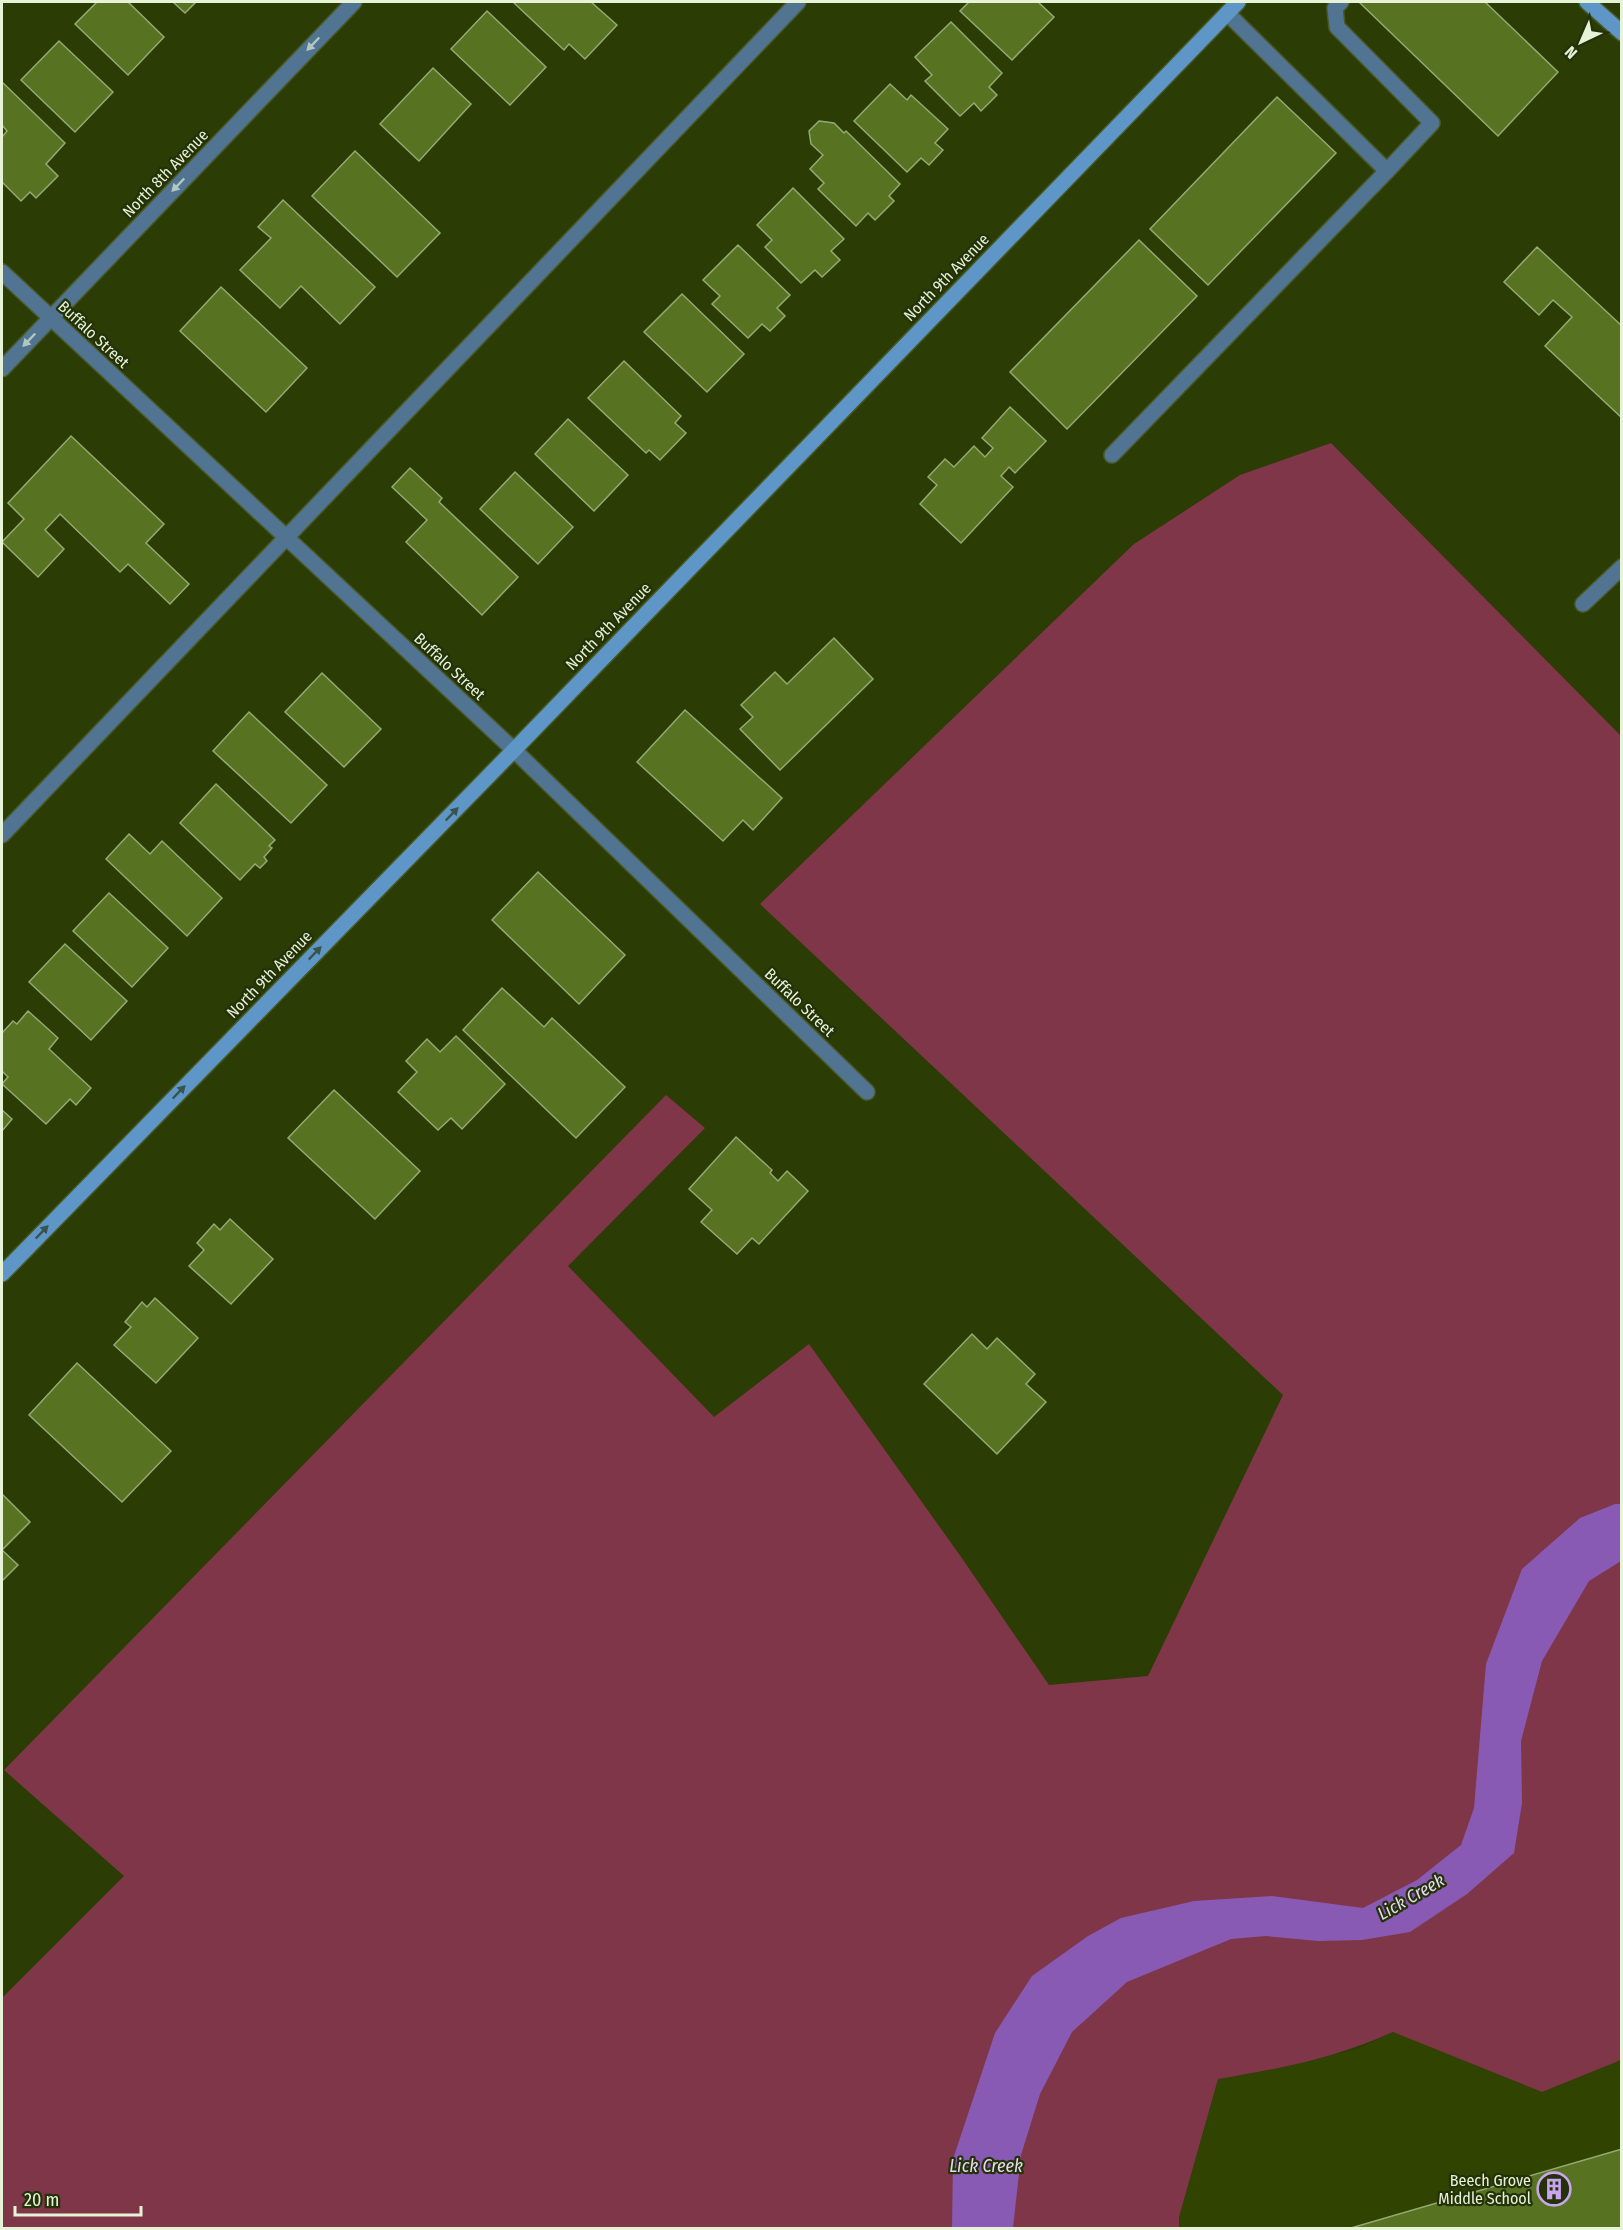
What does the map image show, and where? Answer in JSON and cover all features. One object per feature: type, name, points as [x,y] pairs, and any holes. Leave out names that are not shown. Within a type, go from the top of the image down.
[{"type":"street","name":"North 8th Avenue","points":[[2,369],[354,2]]},
{"type":"street","points":[[2,835],[798,2]]},
{"type":"street","name":"North 9th Avenue","points":[[2,1274],[514,750],[1238,2]]},
{"type":"street","points":[[1112,454],[1432,123],[1337,27],[1335,8],[1341,2]]},
{"type":"street","points":[[1587,2],[1622,33]]},
{"type":"street","points":[[1227,13],[1387,171]]},
{"type":"street","name":"Buffalo Street","points":[[2,272],[514,750],[867,1092]]},
{"type":"street","points":[[1583,604],[1622,567]]},
{"type":"shaded area","points":[[1331,443],[1621,736],[1621,2060],[1542,2092],[1393,2032],[1350,2049],[1307,2062],[1218,2079],[1179,2217],[1179,2228],[2,2228],[2,1998],[124,1876],[4,1770],[666,1095],[705,1128],[568,1266],[714,1417],[809,1344],[1049,1685],[1148,1676],[1283,1395],[760,904],[1134,544],[1240,475]]},
{"type":"shaded area","points":[[1393,2032],[1542,2092],[1621,2060],[1621,2228],[1179,2228],[1179,2217],[1218,2079],[1271,2070],[1357,2049]]},
{"type":"water","name":"Lick Creek","points":[[1615,1504],[1621,1504],[1621,1561],[1589,1581],[1542,1661],[1521,1741],[1522,1803],[1514,1853],[1467,1894],[1410,1932],[1362,1940],[1318,1941],[1266,1936],[1231,1939],[1127,1982],[1072,2032],[1040,2094],[1021,2155],[1013,2228],[952,2228],[953,2159],[995,2033],[1032,1976],[1088,1936],[1121,1918],[1194,1901],[1272,1896],[1363,1908],[1417,1880],[1461,1845],[1474,1808],[1486,1664],[1522,1569],[1580,1518]]},
{"type":"building","points":[[97,2],[128,2],[164,37],[128,75],[75,24]]},
{"type":"building","points":[[173,2],[196,2],[185,13]]},
{"type":"building","points":[[513,2],[591,2],[617,25],[585,59],[569,44],[564,50]]},
{"type":"building","points":[[969,2],[1038,2],[1054,17],[1012,60],[960,11]]},
{"type":"building","points":[[1361,2],[1485,2],[1558,72],[1498,136]]},
{"type":"building","points":[[487,11],[546,67],[510,105],[451,49]]},
{"type":"building","points":[[951,22],[1002,73],[989,87],[997,95],[981,111],[974,103],[960,116],[925,81],[932,75],[915,57]]},
{"type":"building","points":[[59,41],[113,92],[75,132],[21,80]]},
{"type":"building","points":[[433,68],[471,104],[419,161],[380,124]]},
{"type":"building","points":[[2,82],[65,143],[46,164],[58,176],[36,198],[30,192],[21,201],[2,182],[2,137],[7,131],[2,125]]},
{"type":"building","points":[[890,84],[907,100],[911,95],[948,129],[935,143],[943,150],[929,165],[921,158],[907,172],[854,121]]},
{"type":"building","points":[[1277,97],[1336,153],[1208,285],[1150,229]]},
{"type":"building","points":[[819,121],[834,123],[844,133],[846,131],[900,184],[889,196],[894,201],[875,220],[868,213],[856,226],[818,189],[824,183],[810,169],[823,155],[811,144],[809,131]]},
{"type":"building","points":[[355,151],[440,233],[397,277],[312,196]]},
{"type":"building","points":[[793,188],[844,239],[831,251],[840,260],[822,277],[815,270],[801,283],[765,247],[772,240],[757,225]]},
{"type":"building","points":[[283,200],[375,287],[340,324],[301,286],[280,308],[240,270],[271,238],[258,227]]},
{"type":"building","points":[[1139,240],[1197,296],[1067,429],[1010,372]]},
{"type":"building","points":[[738,245],[790,295],[777,308],[785,316],[770,331],[762,324],[748,338],[712,304],[720,296],[703,280]]},
{"type":"building","points":[[1537,247],[1622,326],[1622,418],[1545,346],[1572,317],[1553,300],[1539,315],[1504,282]]},
{"type":"building","points":[[221,287],[307,368],[266,412],[180,331]]},
{"type":"building","points":[[682,294],[744,354],[707,392],[644,332]]},
{"type":"building","points":[[624,361],[681,416],[675,423],[686,433],[660,460],[649,450],[646,453],[588,398]]},
{"type":"building","points":[[1010,407],[1046,441],[1015,473],[1009,467],[1001,476],[1013,487],[961,543],[920,504],[937,485],[928,477],[945,459],[954,467],[974,446],[985,457],[993,448],[982,438]]},
{"type":"building","points":[[568,419],[628,475],[594,511],[535,454]]},
{"type":"building","points":[[71,436],[164,524],[146,543],[189,584],[170,604],[128,564],[120,572],[60,514],[45,530],[64,549],[38,577],[2,542],[24,519],[8,503]]},
{"type":"building","points":[[410,468],[442,498],[439,502],[518,577],[482,615],[406,542],[427,520],[392,487]]},
{"type":"building","points":[[515,472],[573,527],[538,564],[480,509]]},
{"type":"building","points":[[834,638],[873,679],[780,770],[740,729],[753,717],[741,705],[775,672],[787,684]]},
{"type":"building","points":[[322,673],[381,729],[344,767],[285,712]]},
{"type":"building","points":[[685,710],[782,798],[753,830],[743,820],[723,841],[637,762]]},
{"type":"building","points":[[249,712],[327,785],[291,823],[213,751]]},
{"type":"building","points":[[216,784],[275,840],[269,846],[272,848],[264,857],[267,861],[260,868],[255,864],[240,880],[180,823]]},
{"type":"building","points":[[129,834],[150,854],[162,841],[222,898],[187,936],[106,859]]},
{"type":"building","points":[[538,872],[625,955],[579,1004],[492,920]]},
{"type":"building","points":[[109,893],[168,948],[132,987],[73,931]]},
{"type":"building","points":[[65,944],[127,1001],[91,1040],[29,982]]},
{"type":"building","points":[[502,988],[544,1027],[552,1018],[625,1087],[576,1138],[463,1030]]},
{"type":"building","points":[[28,1011],[58,1038],[49,1049],[91,1088],[76,1105],[70,1099],[46,1124],[2,1084],[8,1077],[2,1071],[2,1033],[13,1021],[17,1024]]},
{"type":"building","points":[[456,1036],[505,1084],[462,1129],[451,1118],[438,1130],[398,1092],[417,1072],[406,1061],[427,1039],[440,1052]]},
{"type":"building","points":[[334,1090],[420,1171],[375,1219],[288,1138]]},
{"type":"building","points":[[2,1110],[12,1119],[2,1131]]},
{"type":"building","points":[[736,1137],[772,1170],[770,1173],[778,1181],[787,1171],[808,1191],[759,1244],[752,1238],[737,1254],[701,1222],[712,1210],[689,1189]]},
{"type":"building","points":[[230,1219],[273,1259],[231,1304],[189,1266],[204,1250],[197,1243],[214,1224],[220,1230]]},
{"type":"building","points":[[155,1298],[198,1338],[156,1383],[114,1345],[131,1327],[125,1322],[142,1302],[147,1307]]},
{"type":"building","points":[[972,1334],[987,1349],[997,1338],[1035,1374],[1026,1384],[1046,1402],[997,1454],[924,1384]]},
{"type":"building","points":[[77,1363],[171,1451],[122,1502],[29,1415]]},
{"type":"building","points":[[2,1494],[30,1522],[2,1550]]},
{"type":"building","points":[[2,1550],[18,1565],[2,1581]]},
{"type":"building","name":"Beech Grove Middle School","points":[[1622,2149],[1622,2228],[1351,2228]]},
{"type":"place","name":"Beech Grove Middle School","points":[[1554,2189]]}]
